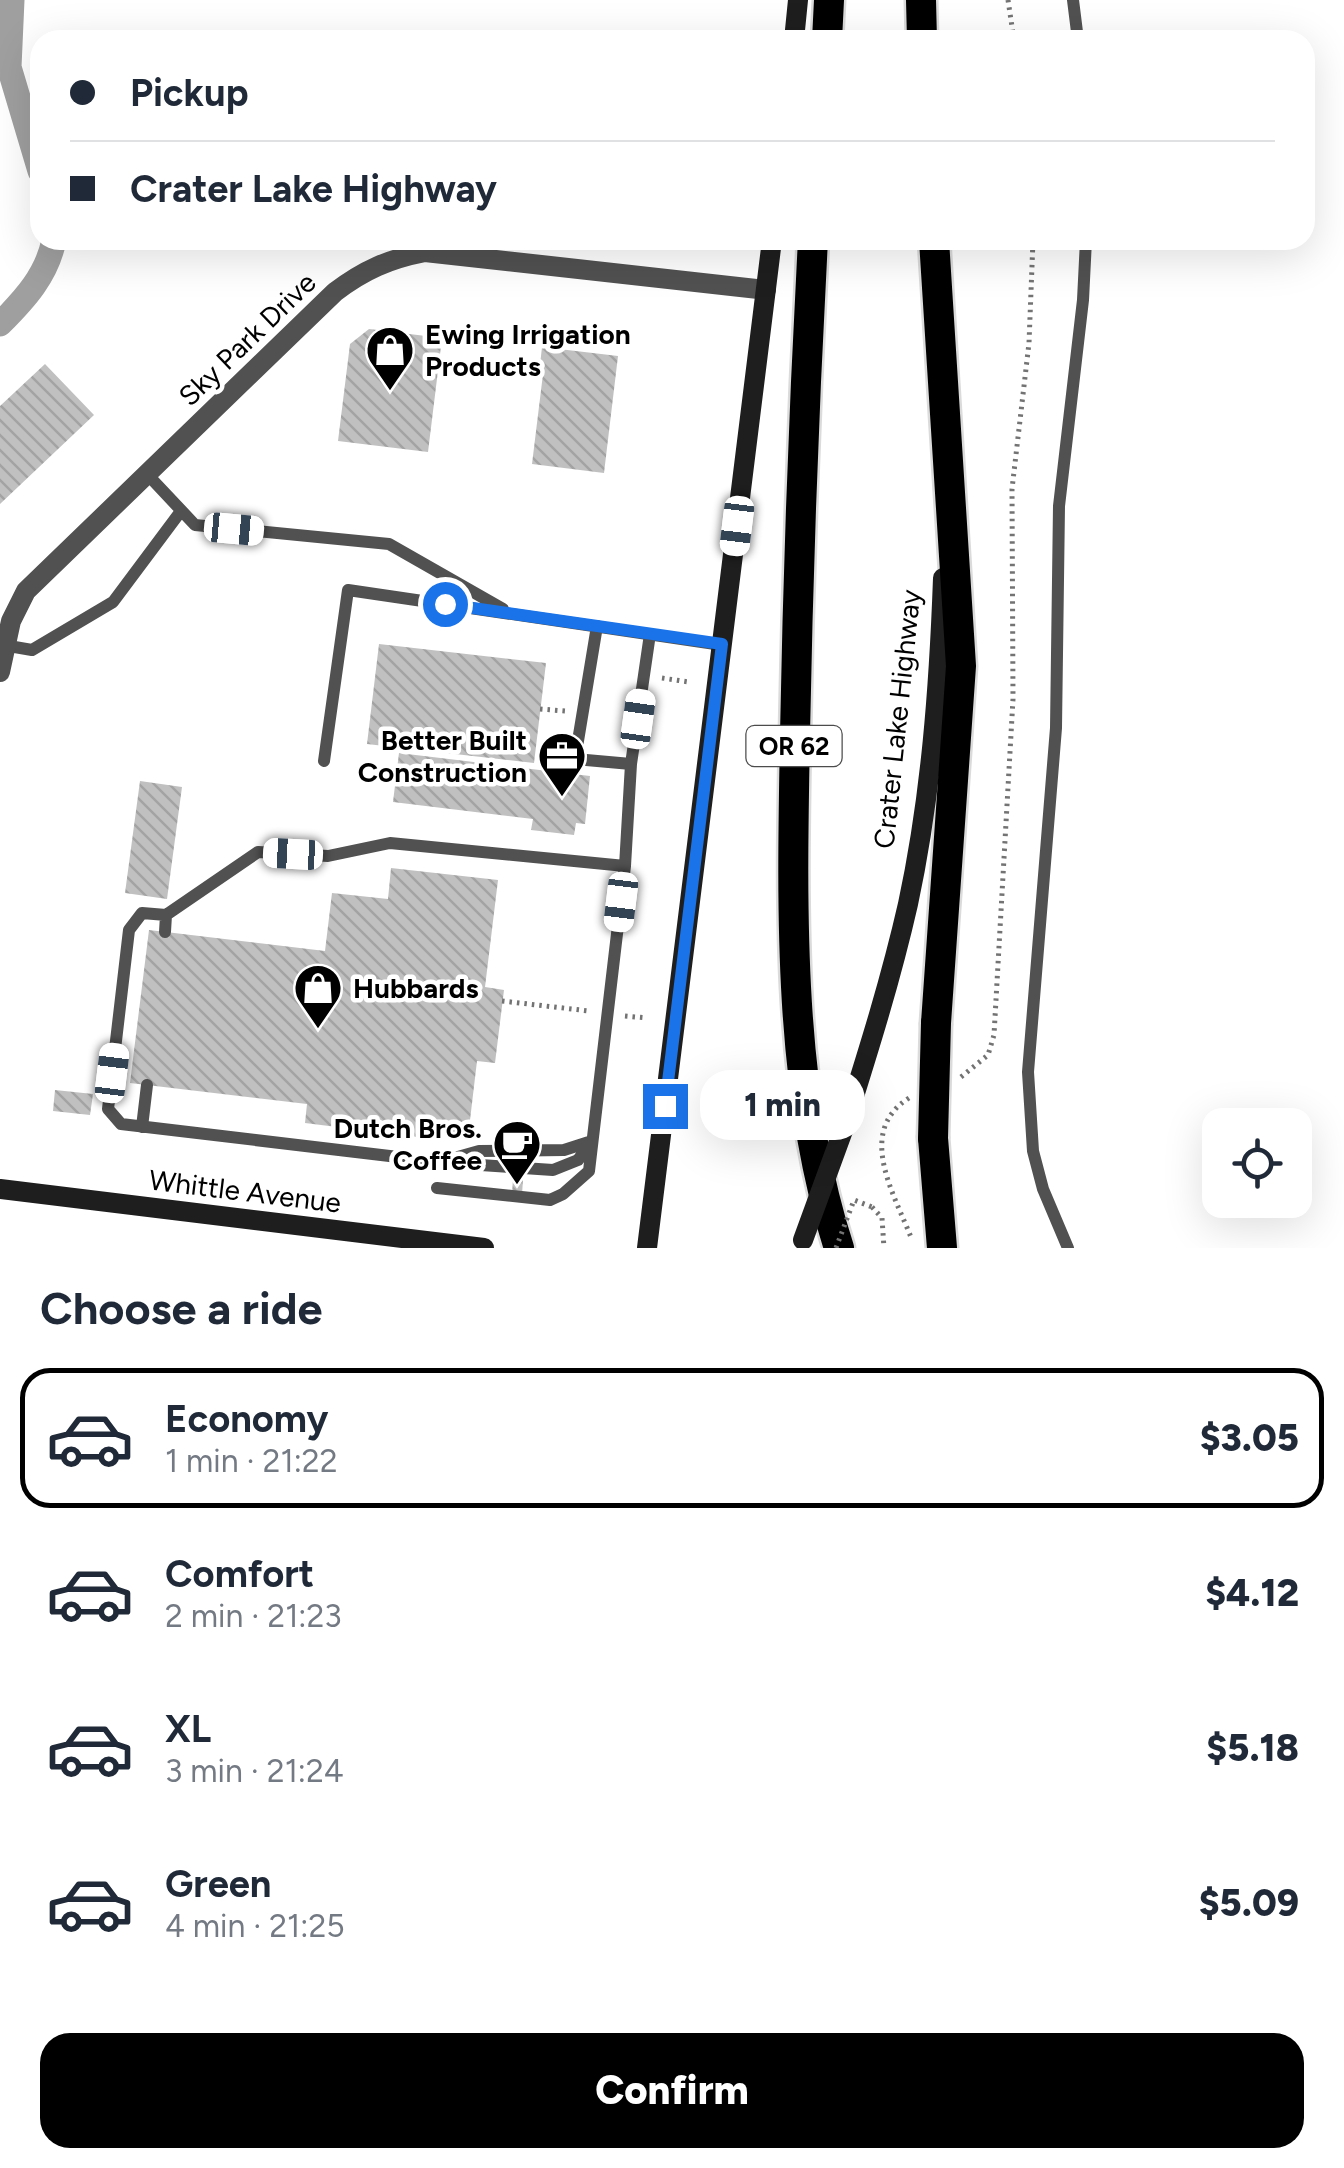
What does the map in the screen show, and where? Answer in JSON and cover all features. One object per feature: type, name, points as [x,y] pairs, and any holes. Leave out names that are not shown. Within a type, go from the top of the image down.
[{"type":"highway","points":[[827,30],[830,0]]},
{"type":"highway","points":[[921,0],[922,30]]},
{"type":"highway","name":"OR 62","points":[[813,250],[796,656],[794,929],[799,1022],[810,1110],[838,1248]]},
{"type":"highway","name":"Crater Lake Highway","points":[[935,250],[947,478]]},
{"type":"highway","points":[[942,1248],[933,1138],[936,1023],[961,666],[947,478]]},
{"type":"main road","points":[[795,30],[798,0]]},
{"type":"main road","points":[[647,1248],[771,250]]},
{"type":"main road","name":"Crater Lake Highway","points":[[802,1244],[880,1016],[908,905],[920,837],[940,660],[947,478]]},
{"type":"main road","name":"Whittle Avenue","points":[[0,1188],[484,1248]]},
{"type":"street","name":"Sky Park Drive","points":[[0,672],[3,644],[26,590],[335,292],[360,273],[390,258],[424,252],[766,290]]},
{"type":"lane","points":[[1073,0],[1077,30]]},
{"type":"lane","points":[[1068,1248],[1042,1189],[1033,1151],[1028,1072],[1056,728],[1059,506],[1086,250]]},
{"type":"lane","points":[[147,474],[194,525],[389,544],[509,613]]},
{"type":"lane","points":[[3,644],[32,650],[113,602],[182,511]]},
{"type":"lane","points":[[324,761],[348,590],[722,644]]},
{"type":"lane","points":[[597,626],[575,759],[631,764]]},
{"type":"lane","points":[[437,1188],[550,1200],[564,1194],[589,1171],[626,866],[631,764],[650,634]]},
{"type":"lane","points":[[592,1142],[578,1160],[552,1170],[440,1162],[121,1124],[108,1108],[129,930],[142,913],[166,915],[258,852],[328,856],[390,843],[626,866]]},
{"type":"lane","points":[[165,932],[166,915]]},
{"type":"lane","points":[[142,1127],[147,1085]]},
{"type":"path","points":[[1008,0],[1012,30]]},
{"type":"path","points":[[958,1079],[988,1055],[994,1035],[1011,748],[1012,488],[1029,343],[1033,250]]},
{"type":"path","points":[[502,1001],[647,1018]]},
{"type":"path","points":[[913,1096],[898,1105],[890,1117],[881,1136],[880,1156],[916,1248]]},
{"type":"path","points":[[838,1248],[854,1200],[872,1207],[882,1218],[884,1248]]},
{"type":"building","name":"Ewing Irrigation Products","points":[[369,329],[442,338],[428,452],[338,441],[350,344]]},
{"type":"building","points":[[542,347],[618,356],[604,473],[532,464],[543,374],[539,374]]},
{"type":"building","points":[[45,364],[94,415],[0,504],[0,406]]},
{"type":"building","points":[[379,644],[546,663],[534,763],[367,744]]},
{"type":"building","points":[[399,753],[590,776],[585,824],[576,823],[574,835],[531,830],[533,819],[393,802]]},
{"type":"building","points":[[140,781],[182,787],[167,899],[125,893]]},
{"type":"building","name":"Hubbards","points":[[391,868],[498,880],[485,987],[504,990],[495,1063],[477,1061],[468,1137],[418,1131],[417,1137],[305,1123],[307,1104],[130,1083],[149,930],[325,951],[332,893],[388,899]]},
{"type":"building","points":[[55,1090],[93,1094],[90,1115],[53,1111]]},
{"type":"building","name":"Dutch Bros. Coffee","points":[[513,1178],[523,1179],[522,1195],[512,1194]]},
{"type":"waterway","points":[[12,0],[9,67],[30,137]]},
{"type":"waterway","points":[[0,324],[26,296],[52,250]]},
{"type":"place","name":"Ewing Irrigation Products","points":[[390,392]]},
{"type":"place","name":"Better Built Construction","points":[[562,798]]},
{"type":"place","name":"Hubbards","points":[[318,1030]]},
{"type":"place","name":"Dutch Bros. Coffee","points":[[517,1186]]},
{"type":"route","points":[[445,604],[722,644],[665,1106]]}]
